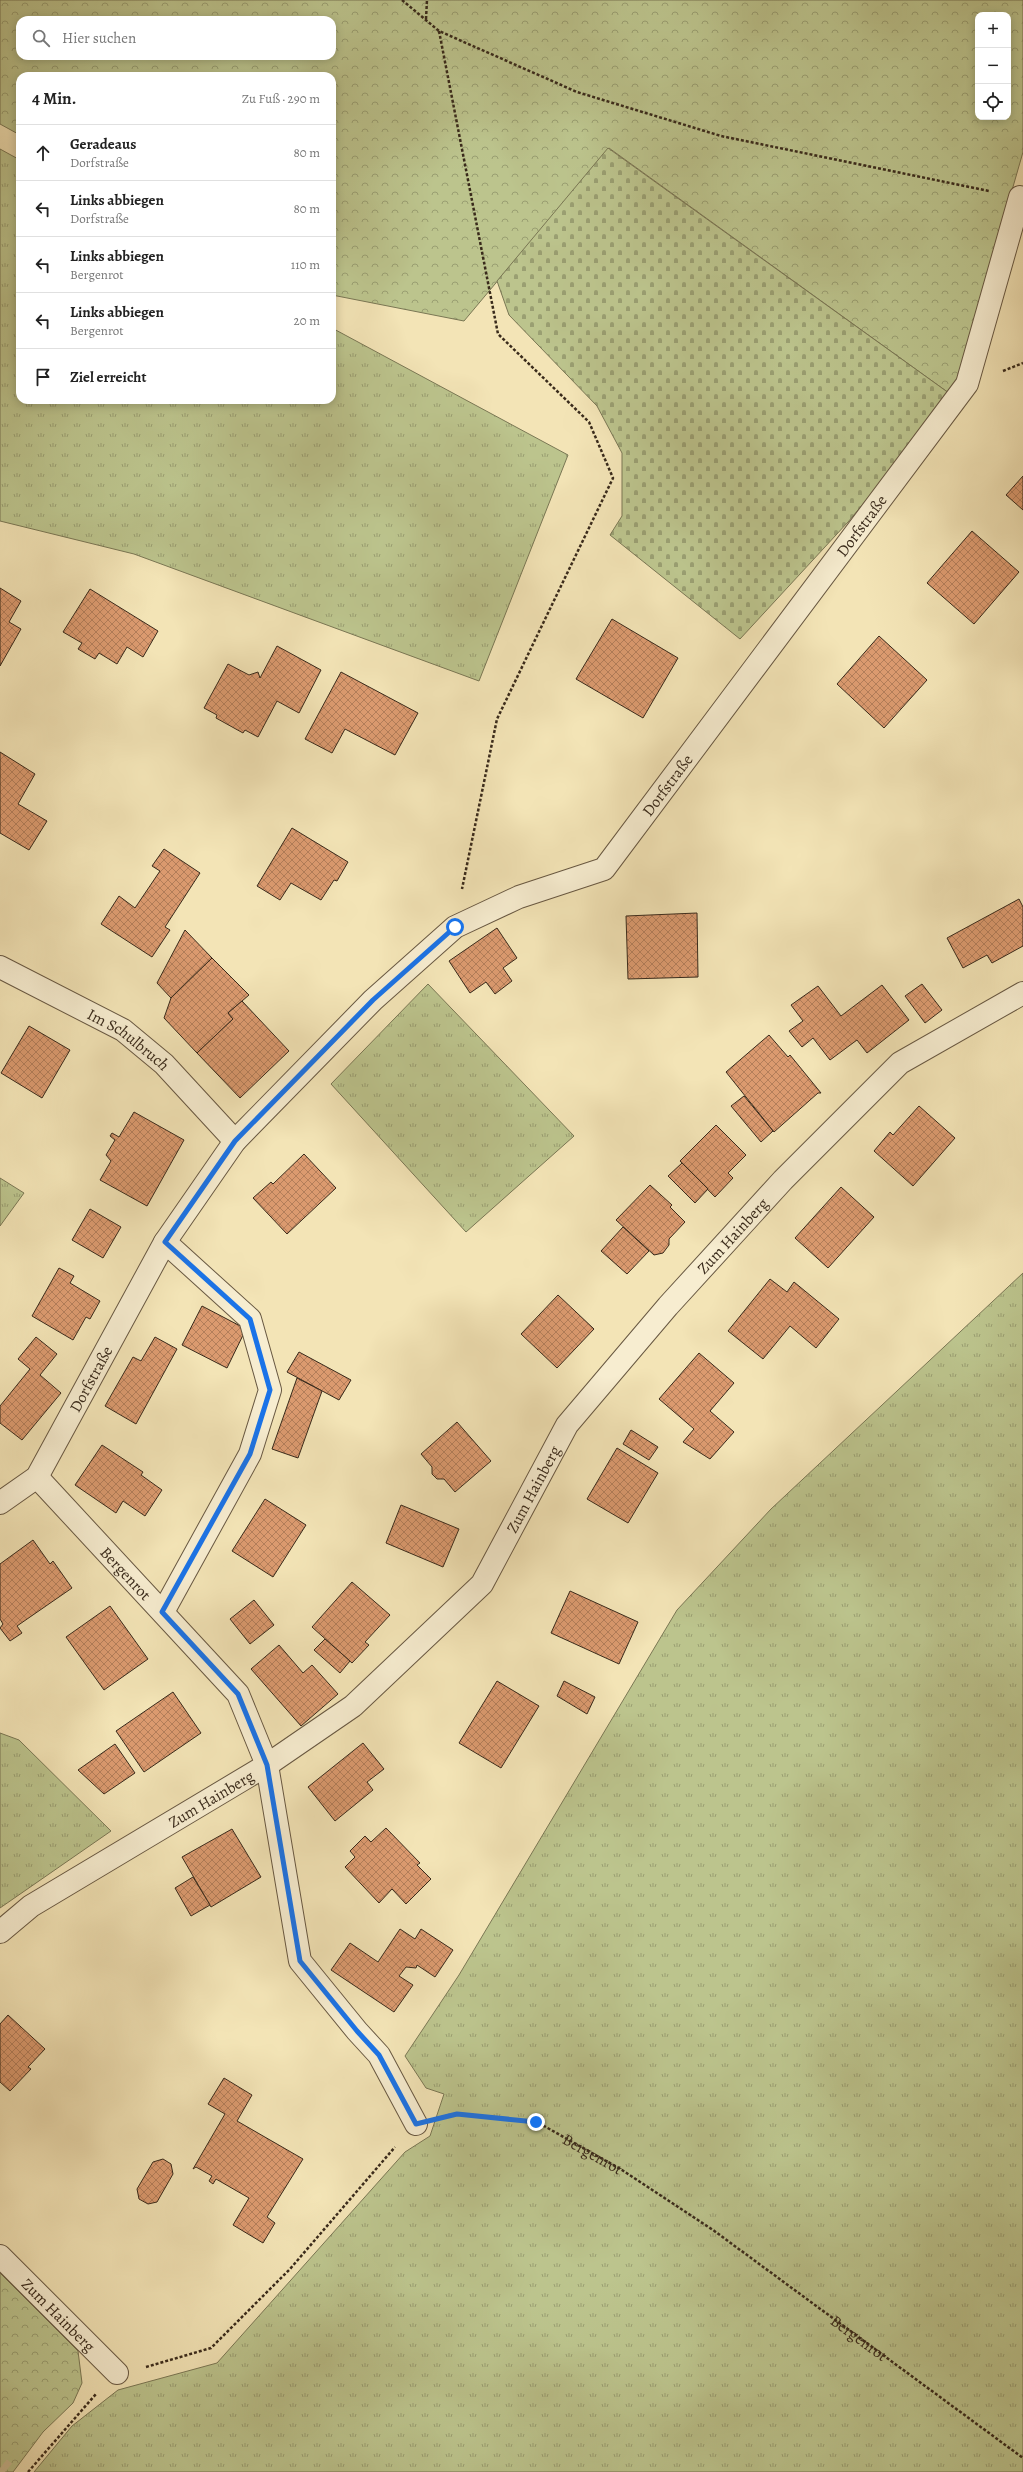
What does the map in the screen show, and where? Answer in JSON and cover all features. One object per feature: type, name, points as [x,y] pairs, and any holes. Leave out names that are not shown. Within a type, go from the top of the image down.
[{"type":"street","name":"Dorfstraße","points":[[0,1502],[37,1477],[165,1242],[235,1141],[373,1000],[455,927],[519,897],[604,869],[967,384],[1020,197]]},
{"type":"street","name":"Im Schulbruch","points":[[0,966],[123,1030],[164,1064],[235,1141]]},
{"type":"street","name":"Zum Hainberg","points":[[0,1932],[31,1906],[267,1765],[353,1706],[482,1584],[568,1425],[668,1306],[784,1180],[900,1063],[1023,993]]},
{"type":"street","points":[[162,1612],[250,1454],[270,1390],[250,1319],[165,1242]]},
{"type":"street","name":"Bergenrot","points":[[37,1477],[238,1694],[267,1765],[300,1961],[357,2031],[379,2055],[416,2124]]},
{"type":"street","name":"Zum Hainberg","points":[[0,2256],[117,2373]]},
{"type":"path","points":[[402,0],[439,31],[577,92],[721,136],[1020,197]]},
{"type":"path","points":[[426,20],[427,0]]},
{"type":"path","points":[[439,31],[498,334],[589,422],[613,478],[497,719],[455,927]]},
{"type":"path","name":"Bergenrot","points":[[416,2124],[457,2114],[536,2122],[622,2170],[713,2230],[1023,2458]]},
{"type":"path","points":[[28,2472],[82,2407],[117,2373],[167,2362],[211,2348],[290,2269],[342,2210],[377,2165],[416,2124]]},
{"type":"green space","points":[[0,0],[1023,0],[1023,152],[953,396],[609,148],[464,321],[336,296],[336,72],[16,72],[16,133],[0,124]]},
{"type":"green space","points":[[608,148],[953,396],[848,522],[740,639],[610,535],[622,516],[622,453],[597,406],[509,315],[497,281]]},
{"type":"green space","points":[[0,149],[16,158],[16,404],[336,404],[336,330],[568,455],[479,681],[134,554],[0,521]]},
{"type":"green space","points":[[428,984],[574,1136],[466,1232],[331,1084]]},
{"type":"green space","points":[[0,1178],[24,1193],[0,1226]]},
{"type":"green space","points":[[1023,1273],[1023,2472],[34,2472],[72,2426],[118,2390],[217,2363],[405,2152],[430,2136],[444,2094],[426,2088],[405,2056],[459,1975],[677,1610],[771,1509]]},
{"type":"green space","points":[[0,1733],[19,1740],[111,1831],[0,1908]]},
{"type":"green space","points":[[0,2273],[78,2351],[82,2383],[73,2403],[43,2432],[13,2472],[0,2472]]},
{"type":"building","points":[[1023,476],[1023,510],[1006,495]]},
{"type":"building","points":[[972,531],[1019,572],[974,624],[927,583]]},
{"type":"building","points":[[0,588],[21,601],[9,622],[21,629],[0,666]]},
{"type":"building","points":[[90,589],[158,631],[143,657],[127,647],[117,664],[99,653],[95,659],[78,649],[82,643],[63,632]]},
{"type":"building","points":[[612,619],[678,658],[643,718],[576,679]]},
{"type":"building","points":[[879,636],[927,680],[884,728],[837,684]]},
{"type":"building","points":[[277,646],[321,670],[299,713],[277,701],[258,737],[245,730],[243,733],[216,718],[217,715],[204,708],[228,664],[249,675],[258,672],[260,678]]},
{"type":"building","points":[[341,672],[418,713],[395,755],[345,729],[332,753],[305,739]]},
{"type":"building","points":[[0,752],[35,774],[18,804],[47,821],[29,850],[0,833]]},
{"type":"building","points":[[292,828],[348,862],[337,881],[334,880],[321,900],[291,883],[280,900],[257,886]]},
{"type":"building","points":[[164,849],[200,873],[165,927],[170,930],[152,957],[101,924],[119,896],[135,908],[160,871],[152,866]]},
{"type":"building","points":[[1019,899],[1023,907],[1023,946],[992,963],[987,955],[963,968],[947,938]]},
{"type":"building","points":[[697,913],[698,977],[628,979],[626,916]]},
{"type":"building","points":[[497,928],[517,958],[503,968],[512,981],[495,994],[486,982],[470,993],[449,961]]},
{"type":"building","points":[[185,930],[212,958],[171,998],[157,983]]},
{"type":"building","points":[[212,958],[249,995],[228,1013],[233,1019],[197,1053],[164,1018],[171,998]]},
{"type":"building","points":[[922,984],[942,1010],[925,1023],[905,996]]},
{"type":"building","points":[[882,985],[909,1020],[867,1053],[857,1040],[830,1060],[813,1038],[802,1047],[789,1031],[803,1021],[791,1005],[818,986],[841,1016]]},
{"type":"building","points":[[242,1001],[289,1051],[240,1098],[197,1053],[233,1019],[228,1013]]},
{"type":"building","points":[[29,1026],[70,1050],[42,1098],[1,1073]]},
{"type":"building","points":[[769,1035],[788,1057],[790,1055],[821,1093],[818,1093],[774,1132],[726,1072]]},
{"type":"building","points":[[744,1096],[773,1131],[761,1142],[731,1106]]},
{"type":"building","points":[[919,1106],[955,1138],[913,1186],[874,1151],[890,1132],[893,1135]]},
{"type":"building","points":[[134,1112],[184,1140],[147,1206],[100,1180],[111,1161],[106,1155],[115,1140],[110,1136],[112,1133],[119,1137]]},
{"type":"building","points":[[716,1125],[746,1155],[728,1173],[733,1178],[715,1197],[680,1161]]},
{"type":"building","points":[[304,1154],[336,1188],[287,1234],[253,1198],[271,1182],[273,1184]]},
{"type":"building","points":[[682,1163],[708,1189],[695,1203],[668,1176]]},
{"type":"building","points":[[650,1185],[672,1205],[670,1207],[685,1222],[669,1239],[669,1245],[663,1253],[654,1255],[616,1220]]},
{"type":"building","points":[[841,1187],[874,1217],[828,1268],[795,1238]]},
{"type":"building","points":[[90,1209],[121,1227],[103,1258],[72,1240]]},
{"type":"building","points":[[623,1227],[649,1251],[627,1274],[601,1251]]},
{"type":"building","points":[[59,1268],[74,1276],[70,1283],[100,1301],[90,1319],[86,1317],[73,1340],[32,1316]]},
{"type":"building","points":[[770,1279],[787,1292],[794,1282],[839,1319],[816,1348],[790,1326],[763,1359],[728,1331]]},
{"type":"building","points":[[558,1295],[594,1329],[557,1368],[521,1334]]},
{"type":"building","points":[[202,1306],[246,1329],[227,1368],[182,1345]]},
{"type":"building","points":[[36,1337],[57,1354],[40,1375],[61,1393],[22,1440],[0,1423],[0,1406],[30,1369],[18,1359]]},
{"type":"building","points":[[155,1337],[177,1349],[136,1424],[105,1406],[133,1357],[141,1361]]},
{"type":"building","points":[[299,1352],[351,1380],[339,1400],[287,1372]]},
{"type":"building","points":[[699,1353],[734,1383],[710,1411],[734,1432],[710,1459],[683,1442],[694,1429],[659,1399]]},
{"type":"building","points":[[297,1378],[322,1391],[298,1458],[272,1449]]},
{"type":"building","points":[[457,1422],[491,1461],[455,1492],[444,1479],[437,1479],[432,1474],[432,1467],[421,1454]]},
{"type":"building","points":[[631,1430],[658,1447],[649,1460],[623,1444]]},
{"type":"building","points":[[102,1445],[143,1472],[141,1475],[162,1490],[145,1516],[123,1501],[116,1513],[75,1485]]},
{"type":"building","points":[[617,1448],[658,1473],[628,1523],[587,1499]]},
{"type":"building","points":[[265,1499],[306,1525],[273,1577],[232,1551]]},
{"type":"building","points":[[401,1505],[459,1529],[443,1567],[386,1543]]},
{"type":"building","points":[[33,1540],[50,1564],[53,1561],[72,1588],[17,1626],[22,1633],[10,1641],[0,1628],[3,1624],[0,1619],[0,1564]]},
{"type":"building","points":[[352,1582],[390,1615],[365,1642],[369,1645],[352,1663],[312,1627]]},
{"type":"building","points":[[570,1591],[638,1622],[619,1664],[551,1633]]},
{"type":"building","points":[[254,1600],[274,1625],[250,1644],[230,1619]]},
{"type":"building","points":[[110,1606],[148,1659],[104,1690],[66,1637]]},
{"type":"building","points":[[325,1639],[350,1661],[340,1673],[314,1650]]},
{"type":"building","points":[[279,1645],[303,1673],[312,1665],[338,1694],[301,1726],[251,1669]]},
{"type":"building","points":[[497,1681],[539,1706],[501,1768],[459,1743]]},
{"type":"building","points":[[564,1681],[595,1697],[587,1714],[557,1696]]},
{"type":"building","points":[[173,1692],[201,1733],[144,1772],[116,1731]]},
{"type":"building","points":[[363,1743],[384,1769],[367,1782],[373,1790],[335,1821],[308,1787]]},
{"type":"building","points":[[115,1744],[135,1773],[104,1794],[78,1770]]},
{"type":"building","points":[[386,1828],[420,1863],[417,1865],[431,1879],[406,1904],[392,1889],[379,1903],[345,1867],[355,1857],[350,1851],[365,1836],[371,1842]]},
{"type":"building","points":[[232,1829],[261,1877],[211,1907],[182,1857]]},
{"type":"building","points":[[193,1877],[210,1905],[191,1916],[175,1888]]},
{"type":"building","points":[[400,1929],[415,1939],[421,1929],[453,1950],[435,1977],[417,1965],[416,1968],[406,1967],[399,1976],[413,1985],[394,2012],[331,1970],[350,1943],[378,1962]]},
{"type":"building","points":[[8,2015],[45,2049],[28,2067],[31,2069],[10,2091],[0,2082],[0,2024]]},
{"type":"building","points":[[224,2078],[252,2095],[237,2121],[303,2159],[267,2217],[275,2223],[263,2243],[233,2225],[249,2198],[216,2179],[213,2184],[209,2181],[212,2176],[196,2167],[193,2169],[225,2114],[208,2104]]},
{"type":"building","points":[[163,2159],[171,2164],[173,2174],[157,2202],[148,2204],[139,2199],[137,2189],[153,2162]]},
{"type":"tunnel","points":[[0,2468],[5,2472]]},
{"type":"route","points":[[455,927],[373,1000],[235,1141],[165,1242],[250,1319],[270,1390],[250,1454],[162,1612],[238,1694],[267,1765],[300,1961],[357,2031],[379,2055],[416,2124],[457,2114],[502,2117],[536,2122]]}]
